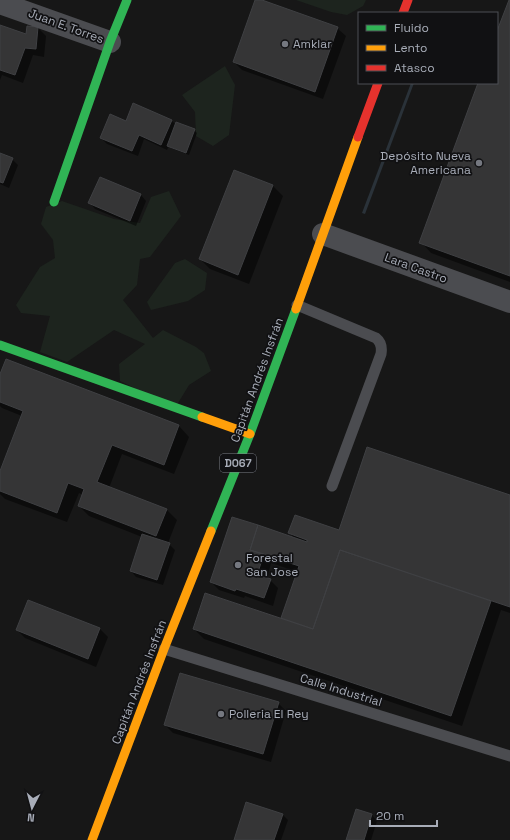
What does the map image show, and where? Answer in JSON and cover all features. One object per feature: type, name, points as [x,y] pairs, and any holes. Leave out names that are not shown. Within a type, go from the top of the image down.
[{"type":"main road","points":[[54,202],[110,42],[127,0]]},
{"type":"main road","points":[[403,12],[408,0]]},
{"type":"main road","name":"Capitán Andrés Insfrán","points":[[92,840],[164,649],[250,434],[378,84]]},
{"type":"main road","points":[[0,345],[250,434]]},
{"type":"street","name":"Juan E. Torres","points":[[0,3],[110,42]]},
{"type":"street","name":"Lara Castro","points":[[323,234],[510,302]]},
{"type":"lane","points":[[297,306],[376,338],[380,341],[380,354],[332,486]]},
{"type":"lane","name":"Calle Industrial","points":[[164,649],[510,756]]},
{"type":"shaded area","points":[[296,0],[366,0],[363,6],[347,15],[331,12]]},
{"type":"shaded area","points":[[225,66],[235,85],[229,135],[213,146],[196,136],[195,112],[182,95]]},
{"type":"shaded area","points":[[411,84],[414,84],[365,214],[362,213]]},
{"type":"shaded area","points":[[169,191],[181,216],[150,257],[140,259],[137,285],[123,300],[153,338],[163,330],[196,347],[204,353],[211,371],[189,385],[175,408],[120,381],[119,364],[145,344],[114,330],[67,362],[40,352],[50,316],[21,313],[16,305],[40,267],[55,258],[53,240],[41,224],[46,207],[62,201],[114,219],[140,223],[151,197]]},
{"type":"shaded area","points":[[185,259],[207,273],[205,290],[188,301],[151,310],[147,302],[175,263]]},
{"type":"building","name":"Amklar","points":[[255,0],[262,0],[338,27],[315,92],[233,62]]},
{"type":"building","name":"Depósito Nueva Americana","points":[[510,0],[510,276],[419,243],[478,84],[498,84],[498,28]]},
{"type":"building","points":[[0,25],[26,34],[27,26],[38,27],[36,49],[25,48],[15,75],[0,70]]},
{"type":"building","points":[[133,103],[172,120],[161,145],[139,135],[132,151],[100,138],[110,114],[126,121]]},
{"type":"building","points":[[176,122],[195,129],[186,153],[167,146]]},
{"type":"building","points":[[0,153],[13,158],[3,183],[0,182]]},
{"type":"building","points":[[234,170],[273,185],[238,275],[199,259]]},
{"type":"building","points":[[100,177],[141,194],[130,221],[88,203]]},
{"type":"building","points":[[6,359],[179,425],[164,465],[112,445],[97,482],[167,509],[156,536],[78,506],[84,489],[68,483],[57,513],[0,491],[0,471],[23,411],[0,402],[0,374]]},
{"type":"building","points":[[367,447],[510,495],[510,607],[340,550],[313,629],[281,618],[299,566],[250,550],[258,525],[307,542],[307,540],[288,533],[295,515],[339,530]]},
{"type":"building","name":"Forestal San Jose","points":[[232,517],[258,525],[250,550],[264,554],[257,575],[271,579],[264,598],[236,589],[235,591],[210,582]]},
{"type":"building","points":[[142,534],[170,543],[157,580],[130,571]]},
{"type":"building","points":[[340,550],[491,601],[451,716],[193,629],[205,593],[313,629]]},
{"type":"building","points":[[28,600],[100,628],[88,659],[16,630]]},
{"type":"building","name":"Polleria El Rey","points":[[180,673],[279,702],[263,754],[164,725]]},
{"type":"building","points":[[246,802],[283,814],[274,840],[234,840]]},
{"type":"building","points":[[356,809],[372,814],[364,840],[346,840]]},
{"type":"traffic: fast","points":[[54,202],[110,42],[127,0]]},
{"type":"traffic: fast","points":[[211,531],[250,434],[296,309]]},
{"type":"traffic: fast","points":[[0,345],[202,417]]},
{"type":"traffic: slow","points":[[296,309],[358,137]]},
{"type":"traffic: slow","points":[[202,417],[250,434]]},
{"type":"traffic: slow","points":[[92,840],[164,649],[211,531]]},
{"type":"traffic: jam","points":[[403,12],[408,0]]},
{"type":"traffic: jam","points":[[358,137],[378,84]]},
{"type":"place","name":"Amklar","points":[[285,44]]},
{"type":"place","name":"Depósito Nueva Americana","points":[[479,163]]},
{"type":"place","name":"Forestal San Jose","points":[[238,565]]},
{"type":"place","name":"Polleria El Rey","points":[[221,714]]}]
